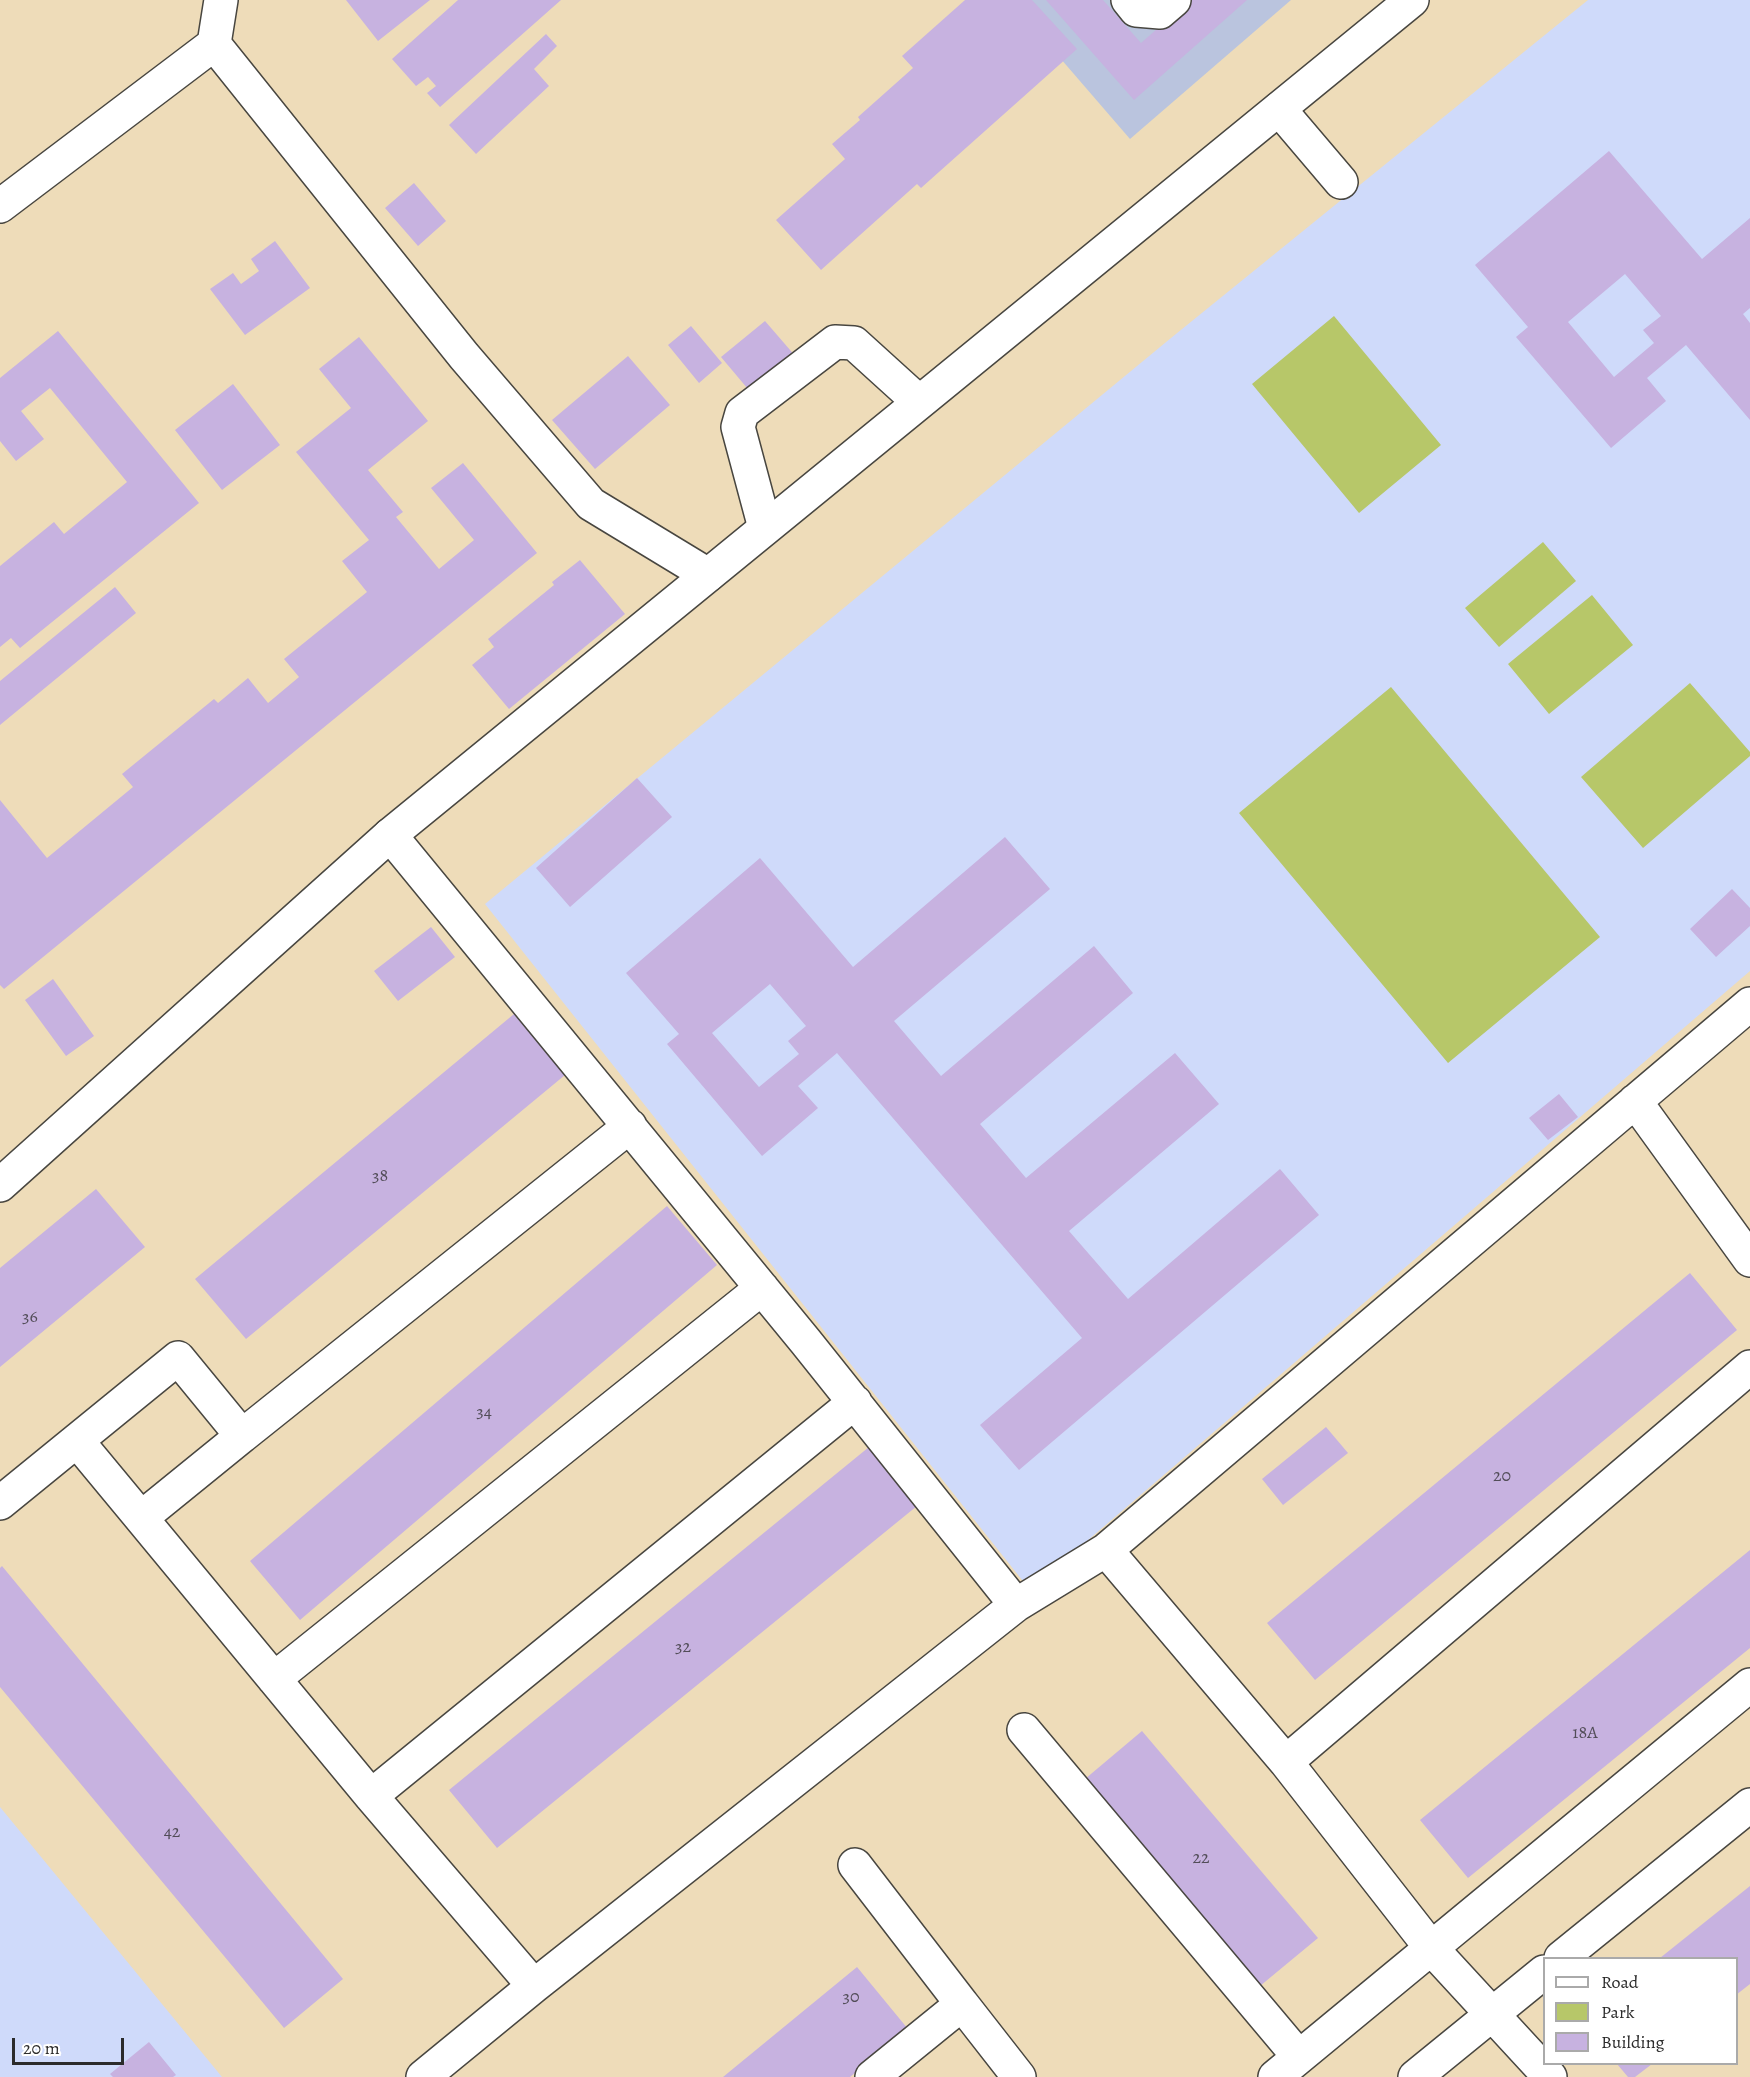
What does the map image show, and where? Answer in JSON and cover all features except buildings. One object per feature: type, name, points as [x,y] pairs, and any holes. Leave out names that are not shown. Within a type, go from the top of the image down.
[{"type":"main road","points":[[0,206],[214,44],[221,0]]},
{"type":"main road","points":[[1128,0],[1136,10],[1160,12],[1174,0]]},
{"type":"main road","points":[[0,1185],[390,835],[1412,0]]},
{"type":"main road","points":[[214,44],[464,356],[591,504],[708,575]]},
{"type":"main road","points":[[1279,109],[1341,182]]},
{"type":"main road","points":[[765,528],[738,427],[742,413],[835,342],[854,344],[919,402]]},
{"type":"main road","points":[[390,835],[855,1402],[1016,1605]]},
{"type":"main road","points":[[423,2077],[534,1986],[1016,1605],[1106,1550],[1750,1004]]},
{"type":"main road","points":[[1635,1101],[1750,1260]]},
{"type":"main road","points":[[141,1518],[630,1126]]},
{"type":"main road","points":[[274,1679],[762,1288]]},
{"type":"main road","points":[[0,1503],[78,1442],[178,1358],[242,1436]]},
{"type":"main road","points":[[1286,1762],[1750,1367]]},
{"type":"main road","points":[[371,1796],[855,1402]]},
{"type":"main road","points":[[78,1442],[371,1796],[534,1986]]},
{"type":"main road","points":[[1106,1550],[1286,1762],[1432,1949],[1550,2077]]},
{"type":"main road","points":[[1024,1730],[1287,2067],[1750,1686]]},
{"type":"main road","points":[[1563,1957],[1750,1804]]},
{"type":"main road","points":[[855,1865],[1019,2077]]},
{"type":"main road","points":[[1415,2077],[1543,1974]]},
{"type":"main road","points":[[872,2077],[962,2004]]},
{"type":"shaded area","points":[[1010,0],[1291,0],[1130,139]]},
{"type":"shaded area","points":[[1588,0],[1750,0],[1750,971],[1030,1590],[485,904],[1171,338]]},
{"type":"shaded area","points":[[0,1807],[222,2077],[0,2077]]},
{"type":"green space","points":[[1334,316],[1441,445],[1359,513],[1252,384]]},
{"type":"green space","points":[[1543,542],[1576,581],[1499,647],[1465,608]]},
{"type":"green space","points":[[1592,595],[1633,645],[1549,714],[1508,664]]},
{"type":"green space","points":[[1690,683],[1750,752],[1750,756],[1643,848],[1581,777]]},
{"type":"green space","points":[[1391,687],[1600,937],[1448,1063],[1239,813]]}]
